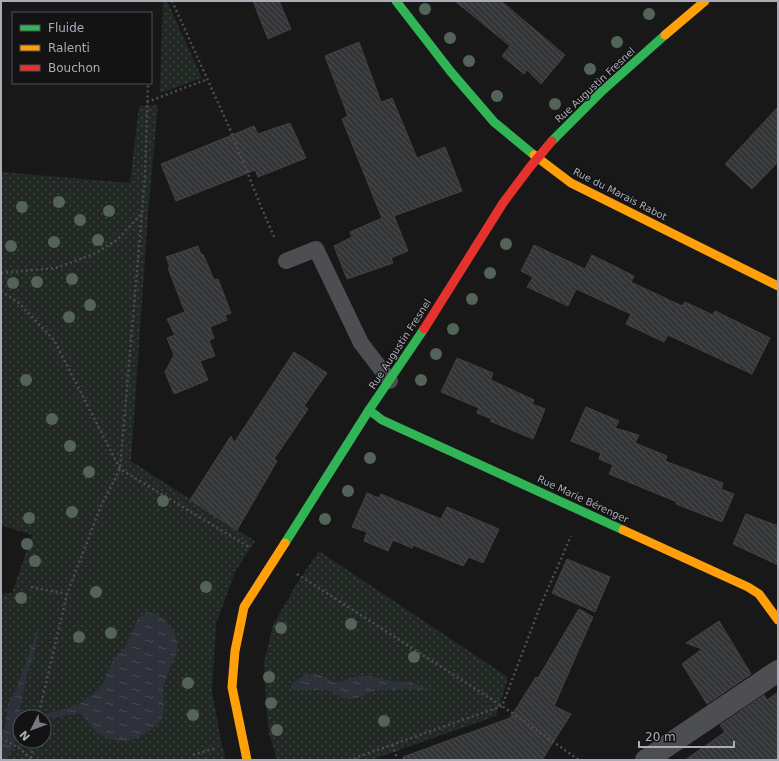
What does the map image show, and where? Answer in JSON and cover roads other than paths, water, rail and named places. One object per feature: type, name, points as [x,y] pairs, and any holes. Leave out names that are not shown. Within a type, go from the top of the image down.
[{"type":"street","name":"Rue du Marais Rabot","points":[[396,1],[494,122],[537,158],[571,183],[778,286]]},
{"type":"street","name":"Rue Augustin Fresnel","points":[[247,760],[232,687],[235,651],[244,607],[369,410],[390,381],[447,293],[508,194],[537,158],[570,121],[705,1]]},
{"type":"street","name":"Rue Marie Bérenger","points":[[369,410],[382,420],[748,587],[759,594],[778,620]]},
{"type":"street","points":[[646,760],[778,671]]},
{"type":"lane","points":[[286,261],[316,249],[361,343],[390,381]]},
{"type":"water","points":[[146,612],[160,616],[172,629],[177,639],[176,654],[164,684],[163,714],[159,722],[149,731],[137,738],[118,741],[104,737],[97,733],[81,713],[52,718],[52,712],[78,705],[93,694],[104,682],[108,670],[114,659],[124,649],[138,619]]},
{"type":"water","points":[[38,628],[35,652],[26,677],[20,709],[12,709],[12,749],[7,760],[1,760],[1,735],[5,729],[8,703],[16,690]]},
{"type":"water","points":[[312,674],[322,676],[334,682],[340,682],[357,676],[369,676],[392,681],[413,683],[432,690],[404,689],[373,691],[355,699],[345,699],[329,690],[292,690],[291,685],[304,675]]}]
